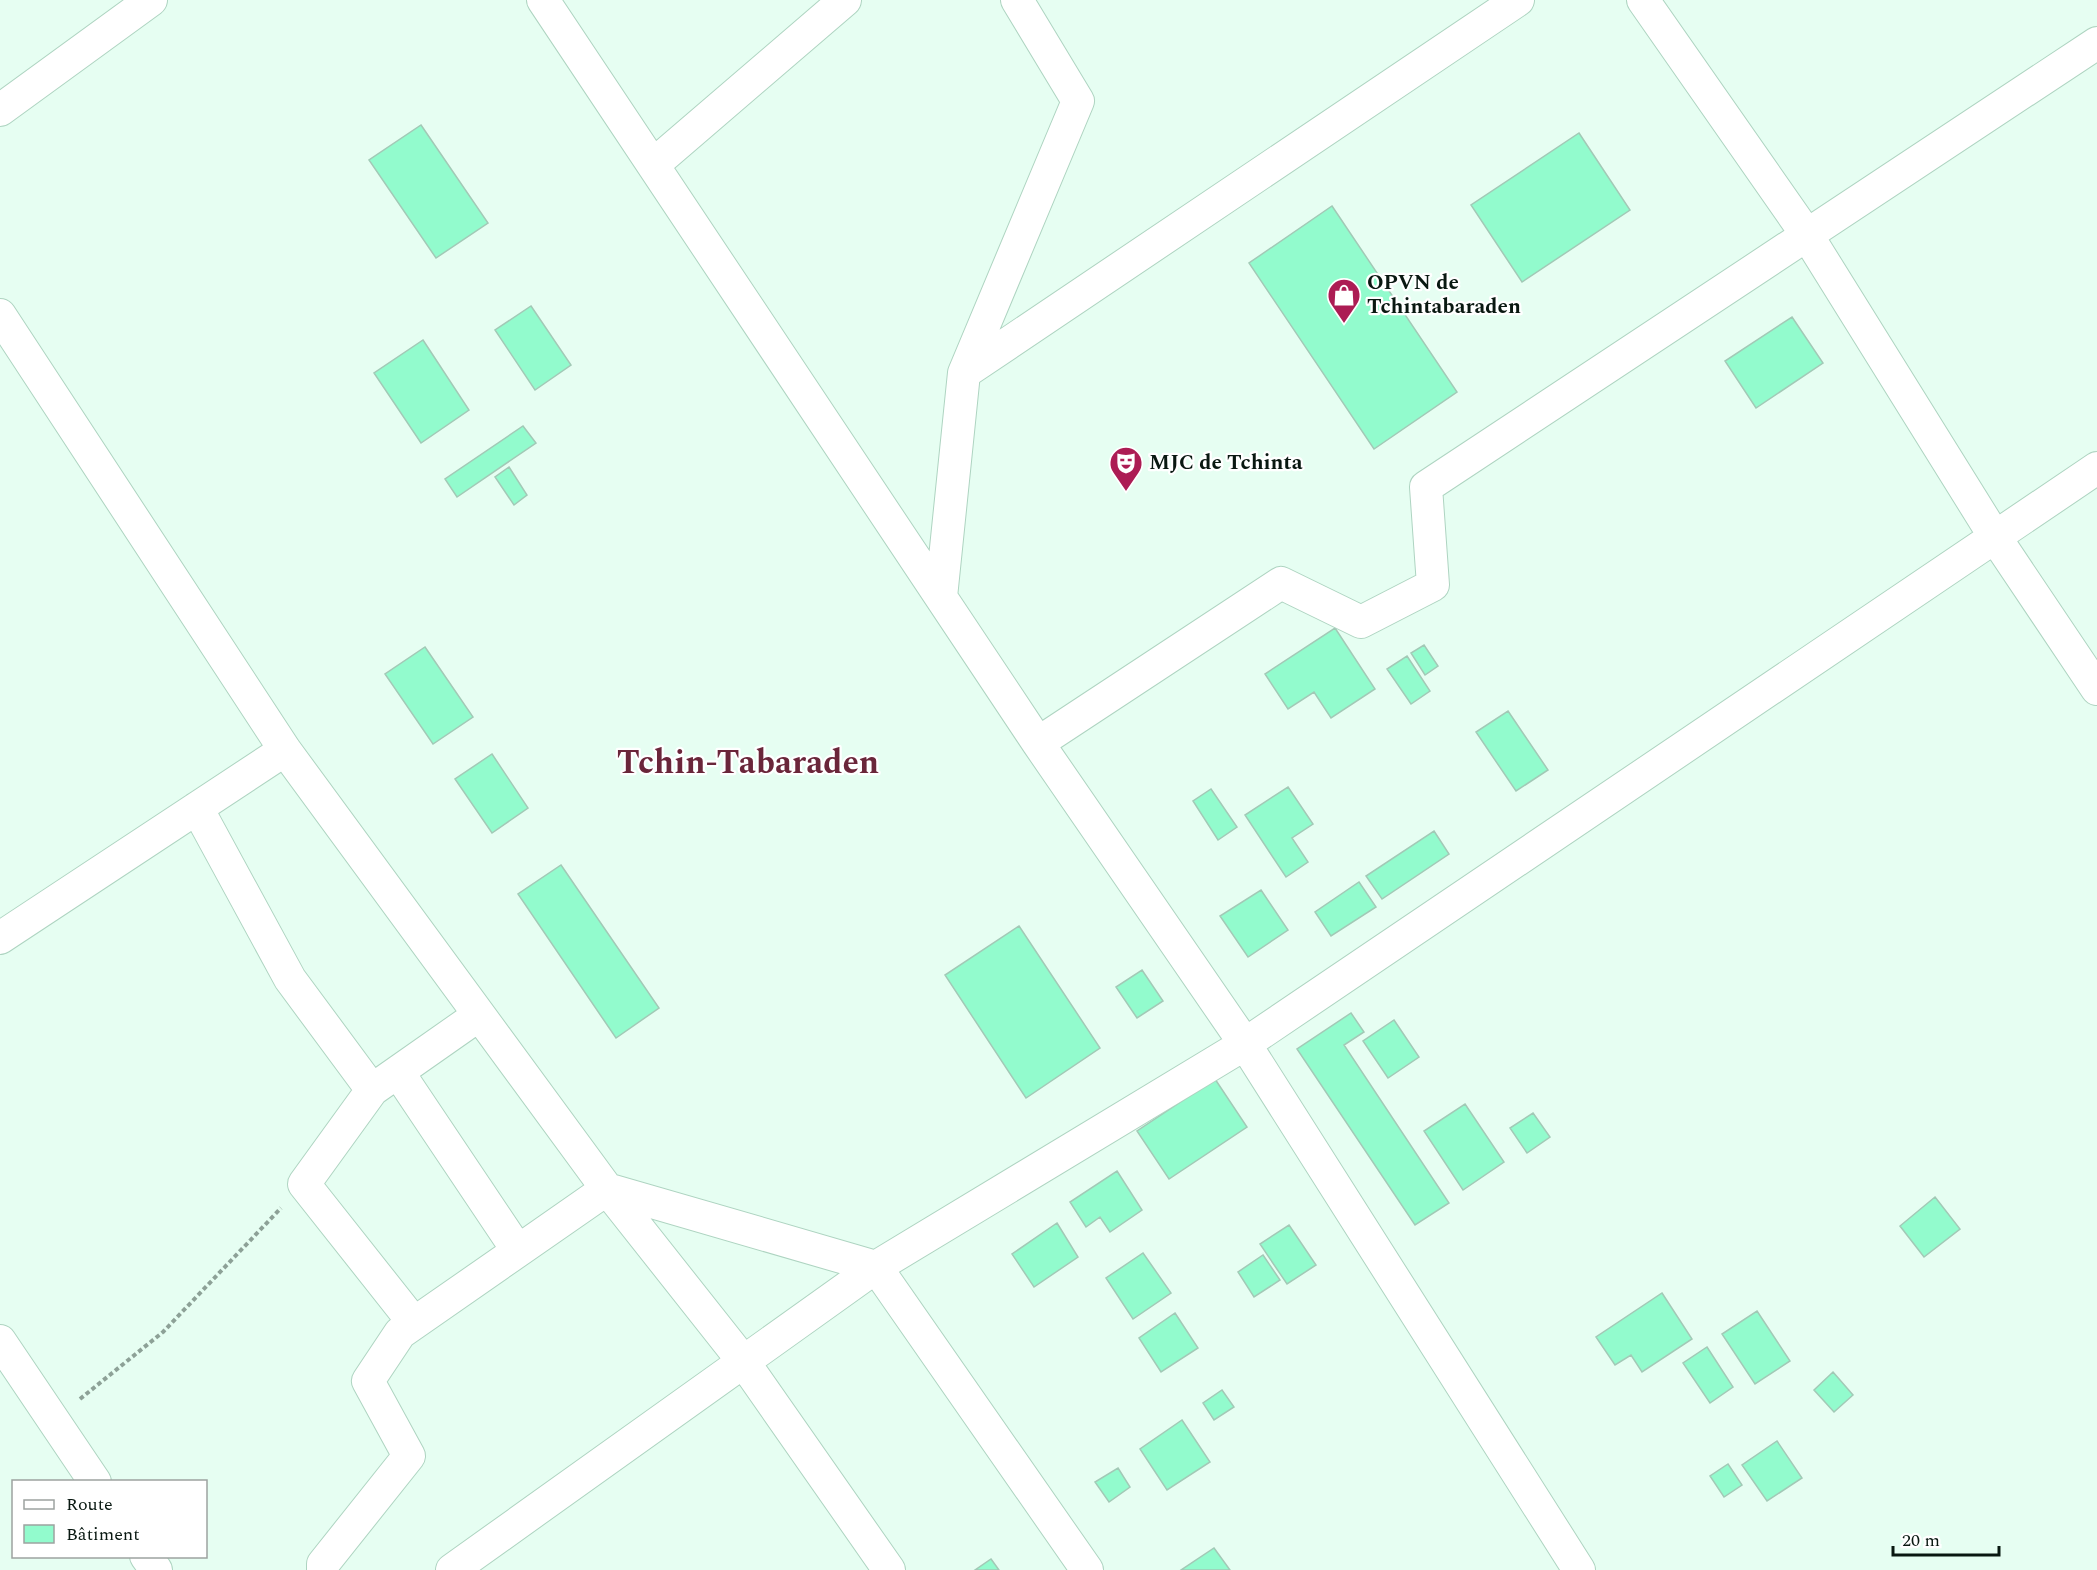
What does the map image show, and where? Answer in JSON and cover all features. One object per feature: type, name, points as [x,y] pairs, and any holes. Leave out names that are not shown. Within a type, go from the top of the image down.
[{"type":"street","points":[[0,111],[151,0]]},
{"type":"street","points":[[543,0],[1038,743],[1245,1044],[1579,1570]]},
{"type":"street","points":[[653,165],[845,0]]},
{"type":"street","points":[[941,597],[964,373],[1078,101],[1017,0]]},
{"type":"street","points":[[964,373],[1518,0]]},
{"type":"street","points":[[1643,0],[1807,235],[1995,537],[2097,689]]},
{"type":"street","points":[[1038,743],[1281,583],[1361,622],[1434,585],[1426,487],[2097,43]]},
{"type":"street","points":[[0,315],[285,750],[607,1189],[743,1361],[889,1570]]},
{"type":"street","points":[[461,1567],[743,1361],[876,1268],[1245,1044],[2097,468]]},
{"type":"street","points":[[0,938],[285,750]]},
{"type":"street","points":[[197,808],[290,979],[372,1090]]},
{"type":"street","points":[[414,1323],[304,1184],[372,1090],[479,1015]]},
{"type":"street","points":[[398,1072],[518,1251]]},
{"type":"street","points":[[323,1570],[323,1564],[409,1456],[368,1381],[400,1333],[607,1189]]},
{"type":"street","points":[[607,1189],[876,1268],[1087,1570]]},
{"type":"street","points":[[0,1341],[94,1480]]},
{"type":"street","points":[[147,1558],[156,1570]]},
{"type":"path","points":[[53,1420],[163,1332],[304,1184]]},
{"type":"building","points":[[421,125],[488,223],[436,258],[369,160]]},
{"type":"building","points":[[1579,133],[1630,210],[1522,282],[1471,205]]},
{"type":"building","points":[[1332,206],[1457,392],[1374,449],[1249,263]]},
{"type":"building","points":[[531,306],[571,365],[535,390],[495,330]]},
{"type":"building","points":[[1792,317],[1823,363],[1756,408],[1725,361]]},
{"type":"building","points":[[423,340],[469,410],[421,443],[374,373]]},
{"type":"building","points":[[523,426],[536,443],[457,497],[445,479]]},
{"type":"building","points":[[509,467],[527,495],[514,505],[495,477]]},
{"type":"building","points":[[1335,628],[1375,689],[1331,718],[1314,692],[1288,709],[1265,674]]},
{"type":"building","points":[[1424,645],[1438,666],[1425,675],[1411,653]]},
{"type":"building","points":[[425,647],[473,717],[433,744],[385,674]]},
{"type":"building","points":[[1407,656],[1430,691],[1411,704],[1387,669]]},
{"type":"building","points":[[1508,711],[1548,770],[1516,791],[1476,732]]},
{"type":"building","points":[[492,754],[528,808],[492,833],[455,779]]},
{"type":"building","points":[[1288,787],[1313,824],[1292,838],[1308,862],[1286,877],[1245,815]]},
{"type":"building","points":[[1211,789],[1237,827],[1218,840],[1193,801]]},
{"type":"building","points":[[1434,831],[1449,854],[1382,899],[1366,876]]},
{"type":"building","points":[[561,865],[659,1008],[616,1038],[518,894]]},
{"type":"building","points":[[1359,882],[1376,907],[1331,936],[1315,912]]},
{"type":"building","points":[[1261,890],[1288,930],[1248,957],[1220,916]]},
{"type":"building","points":[[1019,926],[1100,1048],[1026,1098],[945,975]]},
{"type":"building","points":[[1142,970],[1163,1001],[1137,1018],[1116,987]]},
{"type":"building","points":[[1351,1013],[1364,1032],[1344,1045],[1449,1203],[1415,1225],[1297,1049]]},
{"type":"building","points":[[1394,1020],[1419,1057],[1388,1078],[1363,1041]]},
{"type":"building","points":[[1215,1079],[1247,1127],[1169,1179],[1137,1131]]},
{"type":"building","points":[[1465,1104],[1504,1162],[1463,1190],[1424,1131]]},
{"type":"building","points":[[1533,1113],[1550,1137],[1527,1153],[1510,1128]]},
{"type":"building","points":[[1117,1171],[1142,1210],[1110,1232],[1100,1217],[1086,1227],[1070,1202]]},
{"type":"building","points":[[1935,1197],[1960,1229],[1924,1257],[1900,1226]]},
{"type":"building","points":[[1057,1223],[1078,1257],[1034,1287],[1012,1254]]},
{"type":"building","points":[[1289,1225],[1316,1265],[1287,1284],[1260,1244]]},
{"type":"building","points":[[1143,1253],[1171,1293],[1133,1319],[1106,1278]]},
{"type":"building","points":[[1263,1255],[1280,1280],[1254,1297],[1238,1272]]},
{"type":"building","points":[[1662,1293],[1692,1339],[1642,1372],[1631,1355],[1615,1365],[1596,1337]]},
{"type":"building","points":[[1757,1311],[1790,1361],[1755,1384],[1722,1334]]},
{"type":"building","points":[[1175,1313],[1198,1348],[1161,1372],[1139,1338]]},
{"type":"building","points":[[1707,1347],[1733,1387],[1710,1403],[1683,1363]]},
{"type":"building","points":[[1833,1372],[1853,1395],[1834,1412],[1814,1390]]},
{"type":"building","points":[[1222,1390],[1234,1407],[1214,1420],[1203,1403]]},
{"type":"building","points":[[1182,1420],[1210,1462],[1167,1490],[1140,1449]]},
{"type":"building","points":[[1777,1441],[1802,1478],[1767,1501],[1742,1465]]},
{"type":"building","points":[[1728,1464],[1742,1485],[1724,1497],[1710,1476]]},
{"type":"building","points":[[1118,1468],[1130,1487],[1109,1502],[1095,1482]]},
{"type":"building","points":[[1214,1548],[1230,1570],[1181,1570]]},
{"type":"building","points":[[991,1559],[999,1570],[975,1570]]},
{"type":"place","name":"OPVN de Tchintabaraden","points":[[1344,324]]},
{"type":"place","name":"MJC de Tchinta","points":[[1126,492]]},
{"type":"district","name":"Tchin-Tabaraden","points":[[748,763]]}]
